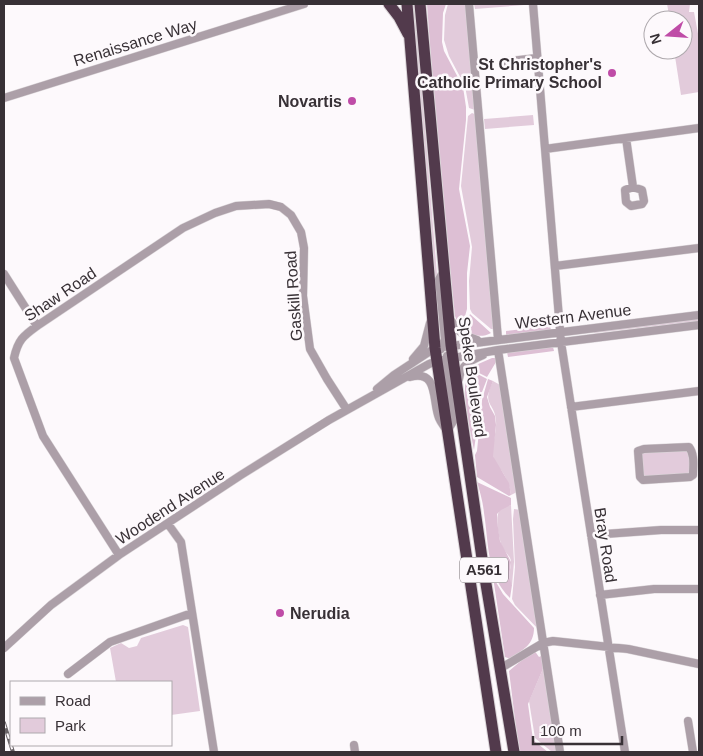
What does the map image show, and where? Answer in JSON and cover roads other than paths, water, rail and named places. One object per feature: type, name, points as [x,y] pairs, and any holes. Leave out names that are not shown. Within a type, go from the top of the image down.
[{"type":"highway","points":[[389,4],[399,17],[411,40]]},
{"type":"highway","name":"Speke Boulevard","points":[[407,4],[432,310],[446,359],[457,387],[484,572],[514,752]]},
{"type":"highway","name":"Speke Boulevard","points":[[420,4],[448,314],[442,346],[446,359],[447,431],[496,752]]},
{"type":"highway","points":[[484,670],[501,668]]},
{"type":"street","name":"Renaissance Way","points":[[4,98],[304,4]]},
{"type":"street","points":[[469,4],[498,338]]},
{"type":"street","name":"Bray Road","points":[[533,4],[561,342],[625,752]]},
{"type":"street","points":[[502,62],[537,58]]},
{"type":"street","points":[[545,149],[699,128]]},
{"type":"street","points":[[626,138],[633,187]]},
{"type":"street","name":"Shaw Road","points":[[119,555],[43,436],[14,358],[16,348],[22,337],[37,326],[183,228],[214,213],[236,206],[268,204],[281,207]]},
{"type":"street","name":"Gaskill Road","points":[[281,207],[291,215],[301,232],[304,248],[303,296],[310,349],[347,410]]},
{"type":"street","points":[[555,266],[699,248]]},
{"type":"street","name":"A561","points":[[442,346],[444,339],[439,279],[444,271]]},
{"type":"street","points":[[4,274],[37,326]]},
{"type":"street","points":[[394,375],[414,359],[424,346],[432,310]]},
{"type":"street","points":[[448,314],[452,323],[465,336],[482,341]]},
{"type":"street","name":"Western Avenue","points":[[442,346],[699,315]]},
{"type":"street","name":"Western Avenue","points":[[446,359],[495,350],[699,324]]},
{"type":"street","name":"Woodend Avenue","points":[[362,401],[394,375],[442,346]]},
{"type":"street","points":[[457,387],[460,370],[465,365],[495,350],[560,752]]},
{"type":"street","name":"Woodend Avenue","points":[[4,648],[51,605],[119,555],[241,475],[362,401],[446,359]]},
{"type":"street","points":[[403,379],[422,376],[428,380],[432,387],[438,417],[447,431]]},
{"type":"street","points":[[571,407],[699,391]]},
{"type":"street","points":[[689,447],[696,461],[694,475],[690,477],[643,480],[640,477],[638,452],[644,449],[689,447]]},
{"type":"street","points":[[168,524],[181,542],[214,752]]},
{"type":"street","points":[[591,535],[661,530],[699,530]]},
{"type":"street","points":[[600,595],[654,589],[699,589]]},
{"type":"street","points":[[68,674],[110,642],[192,613]]},
{"type":"street","points":[[501,668],[543,643],[553,641],[628,649],[699,664]]},
{"type":"street","points":[[688,720],[693,752]]},
{"type":"railway","points":[[4,723],[10,742]]},
{"type":"railway","points":[[11,746],[13,752]]},
{"type":"place","name":"St Christopher's Catholic Primary School","points":[[612,73]]},
{"type":"place","name":"Novartis","points":[[352,101]]},
{"type":"place","name":"Nerudia","points":[[280,613]]}]
